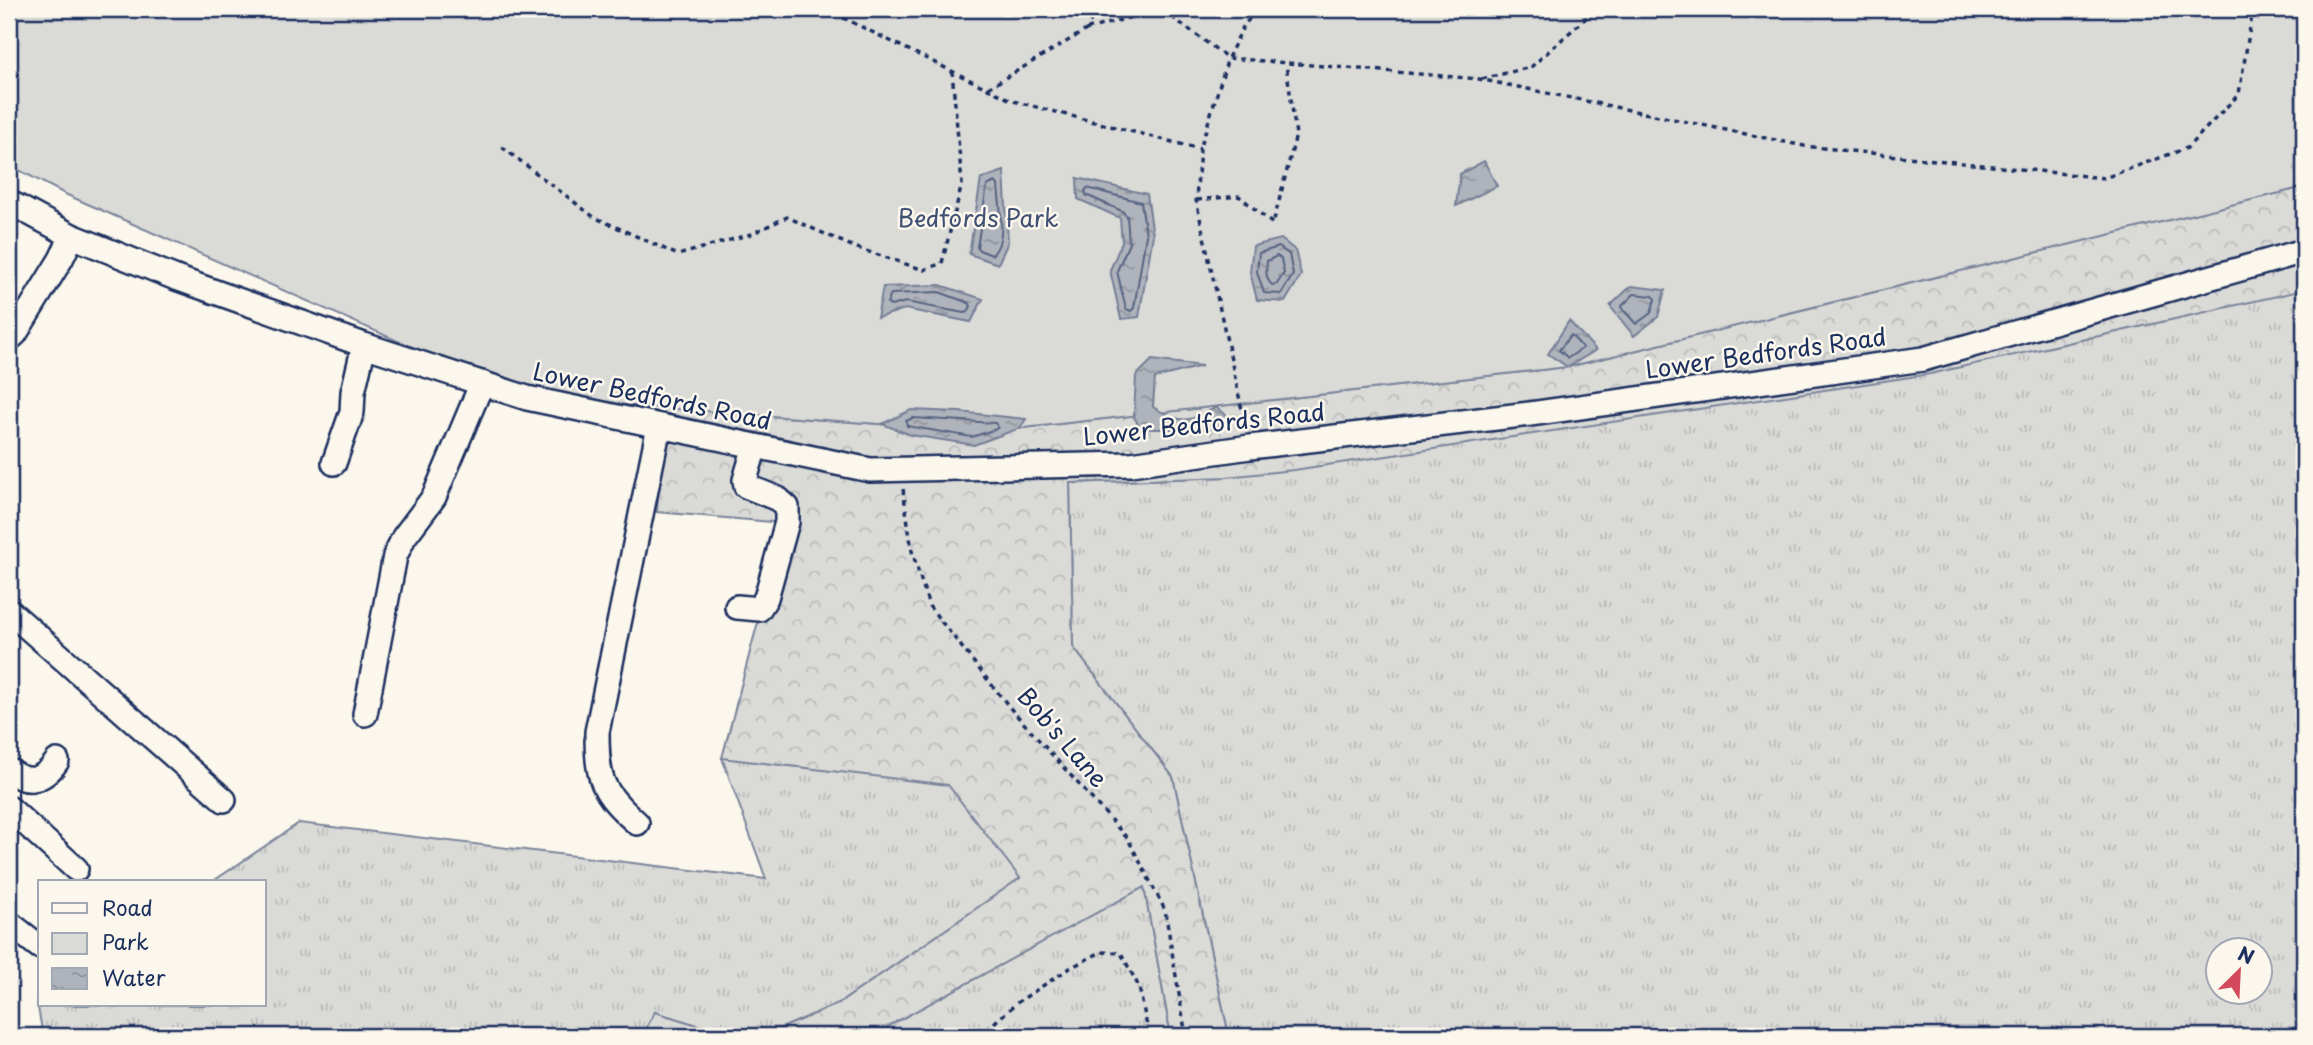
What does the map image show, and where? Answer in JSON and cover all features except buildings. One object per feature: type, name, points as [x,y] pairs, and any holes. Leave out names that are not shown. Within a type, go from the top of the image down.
[{"type":"street","name":"Lower Bedfords Road","points":[[9,202],[72,236],[176,278],[364,345],[527,398],[870,470],[1131,464],[1544,412],[1923,359],[2304,251]]},
{"type":"street","points":[[9,339],[15,334],[61,259],[72,236]]},
{"type":"street","points":[[334,463],[352,412],[353,392],[364,345]]},
{"type":"street","points":[[365,714],[396,556],[412,525],[434,496],[482,383]]},
{"type":"street","points":[[638,823],[609,796],[601,782],[597,732],[659,426]]},
{"type":"street","points":[[737,607],[759,609],[766,598],[787,522],[787,507],[778,499],[746,486],[745,480],[755,446]]},
{"type":"street","points":[[9,611],[224,800]]},
{"type":"street","points":[[9,770],[23,778],[43,778],[57,761]]},
{"type":"street","points":[[9,808],[76,869]]},
{"type":"street","points":[[9,923],[38,945]]},
{"type":"path","points":[[825,9],[1013,101],[1200,149]]},
{"type":"path","points":[[1088,29],[1094,9]]},
{"type":"path","points":[[988,88],[1088,29],[1161,9],[1227,58],[1479,79],[1804,146],[2104,178],[2187,148],[2239,94],[2253,9]]},
{"type":"path","points":[[1250,447],[1196,200],[1200,149],[1227,58],[1244,25],[1258,9]]},
{"type":"path","points":[[1479,79],[1531,67],[1596,9]]},
{"type":"path","points":[[1196,200],[1240,196],[1273,224],[1296,135],[1286,64]]},
{"type":"path","points":[[502,147],[594,217],[678,255],[751,234],[787,217],[854,247],[924,270],[942,263],[962,184],[952,71]]},
{"type":"path","name":"Bob's Lane","points":[[901,470],[912,551],[929,606],[1011,709],[1128,839],[1165,910],[1186,1036]]},
{"type":"path","points":[[979,1036],[1018,1002],[1070,968],[1101,952],[1121,953],[1139,987],[1149,1036]]},
{"type":"green space","name":"Bedfords Park","points":[[9,9],[2304,9],[2304,187],[1568,367],[987,432],[527,398],[65,194],[9,165]]},
{"type":"green space","points":[[2304,187],[2304,290],[1930,374],[1294,470],[1226,477],[1070,483],[1073,647],[1173,777],[1229,1036],[1171,1036],[1144,887],[870,1036],[764,1036],[841,1002],[1020,878],[948,785],[722,758],[784,523],[657,512],[664,408],[987,432],[1568,367]]},
{"type":"green space","points":[[2304,251],[2304,1036],[1229,1036],[1173,777],[1073,647],[1070,483],[1226,477]]},
{"type":"green space","points":[[722,758],[948,784],[1021,878],[841,1002],[764,1036],[733,1036],[655,1012],[642,1036],[43,1036],[37,1002],[38,1001],[38,1006],[266,1006],[266,880],[215,880],[299,823],[766,879]]},
{"type":"green space","points":[[1144,886],[1171,1036],[870,1036]]},
{"type":"green space","points":[[655,1012],[733,1036],[642,1036]]},
{"type":"water","points":[[1484,161],[1497,186],[1456,206],[1460,174]]},
{"type":"water","points":[[1004,171],[1008,242],[998,264],[969,254],[981,179]]},
{"type":"water","points":[[1077,178],[1147,194],[1153,235],[1139,317],[1121,319],[1110,270],[1122,242],[1120,218],[1078,199]]},
{"type":"water","points":[[1281,239],[1295,250],[1301,275],[1285,302],[1257,300],[1250,272],[1253,246]]},
{"type":"water","points":[[940,285],[983,299],[971,322],[905,309],[877,318],[883,287]]},
{"type":"water","points":[[1631,286],[1665,290],[1658,317],[1634,336],[1610,306]]},
{"type":"water","points":[[1569,321],[1596,350],[1568,367],[1548,354]]},
{"type":"water","points":[[1152,360],[1202,366],[1155,378],[1153,407],[1178,419],[1191,419],[1216,407],[1229,417],[1217,429],[1140,429],[1134,416],[1136,376]]},
{"type":"water","points":[[911,410],[1026,419],[1020,428],[974,445],[911,435],[882,424]]}]
